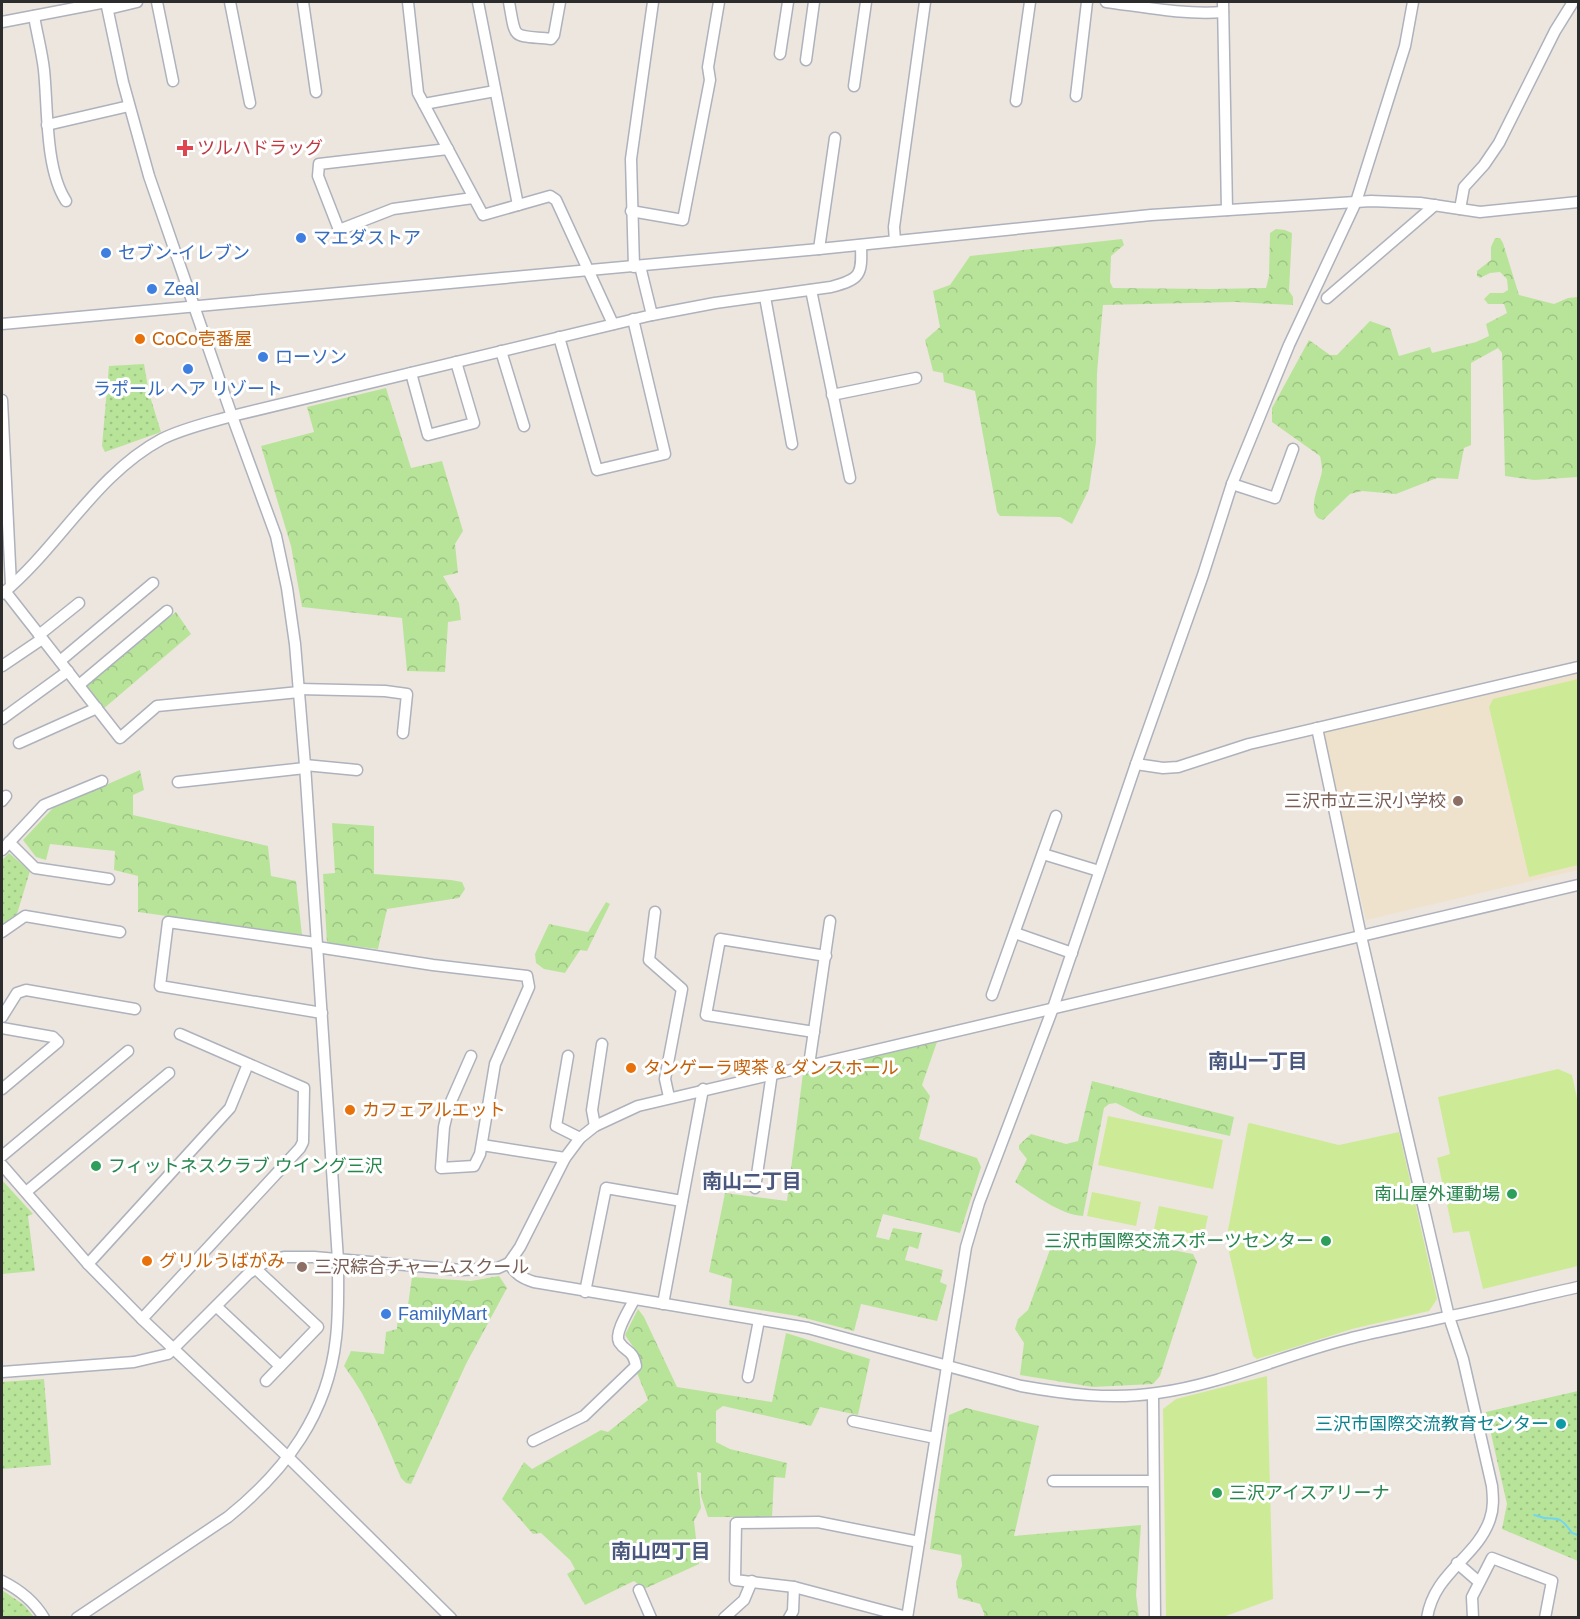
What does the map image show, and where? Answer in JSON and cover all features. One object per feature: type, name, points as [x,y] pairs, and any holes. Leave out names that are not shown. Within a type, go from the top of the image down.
[{"type":"street","points":[[2,22],[107,4],[137,2]]},
{"type":"street","points":[[157,2],[173,81]]},
{"type":"street","points":[[230,2],[250,103]]},
{"type":"street","points":[[303,2],[316,92]]},
{"type":"street","points":[[408,2],[418,93],[483,215],[550,196],[556,200],[613,324]]},
{"type":"street","points":[[478,2],[519,205]]},
{"type":"street","points":[[509,2],[514,32],[519,36],[551,39],[554,35],[560,2]]},
{"type":"street","points":[[652,315],[637,266],[631,211],[632,159],[653,2]]},
{"type":"street","points":[[631,211],[683,220],[710,80],[708,67],[719,2]]},
{"type":"street","points":[[780,54],[788,2]]},
{"type":"street","points":[[806,60],[814,2]]},
{"type":"street","points":[[854,86],[866,2]]},
{"type":"street","points":[[895,241],[894,227],[925,2]]},
{"type":"street","points":[[1016,101],[1030,2]]},
{"type":"street","points":[[1076,96],[1087,2]]},
{"type":"street","points":[[1106,2],[1186,11],[1223,7],[1227,210]]},
{"type":"street","points":[[919,1542],[818,1522],[736,1523],[735,1580],[794,1587],[907,1617],[936,1438],[966,1247],[979,1203],[1053,1008],[1203,575],[1232,484],[1289,345],[1356,202],[1405,46],[1413,2]]},
{"type":"street","points":[[1460,209],[1464,187],[1484,165],[1499,142],[1555,31],[1573,2]]},
{"type":"street","points":[[77,1617],[228,1517],[251,1499],[289,1458],[320,1402],[333,1360],[338,1315],[338,1260],[305,767],[287,588],[276,536],[231,416],[155,194],[129,106],[107,4]]},
{"type":"street","points":[[34,16],[44,68],[47,125],[56,174],[61,194],[66,201]]},
{"type":"street","points":[[424,104],[495,91]]},
{"type":"street","points":[[47,125],[129,106]]},
{"type":"street","points":[[819,249],[835,138]]},
{"type":"street","points":[[448,149],[319,164],[318,176],[339,230],[393,209],[473,198]]},
{"type":"street","points":[[2,324],[1227,210],[1356,202],[1404,202],[1480,212],[1501,212],[1578,202]]},
{"type":"street","points":[[1327,298],[1435,205]]},
{"type":"street","points":[[6,590],[118,470],[154,444],[180,431],[231,416],[652,315],[840,285],[857,278],[861,272],[861,244]]},
{"type":"street","points":[[811,290],[850,478]]},
{"type":"street","points":[[765,297],[792,444]]},
{"type":"street","points":[[559,337],[597,470],[642,460],[665,454],[633,320]]},
{"type":"street","points":[[501,351],[524,426]]},
{"type":"street","points":[[411,373],[428,435],[474,423],[456,362]]},
{"type":"street","points":[[832,395],[916,378]]},
{"type":"street","points":[[2,400],[6,590],[120,738],[157,706],[299,691],[385,691],[407,694],[403,733]]},
{"type":"street","points":[[1232,484],[1275,498],[1293,449]]},
{"type":"street","points":[[60,661],[153,583]]},
{"type":"street","points":[[2,666],[41,637],[79,603]]},
{"type":"street","points":[[79,685],[167,610]]},
{"type":"street","points":[[1136,764],[1163,768],[1178,767],[1249,744],[1578,667]]},
{"type":"street","points":[[2,719],[68,671]]},
{"type":"street","points":[[19,743],[97,708]]},
{"type":"street","points":[[1317,728],[1361,936],[1449,1317],[1466,1368],[1492,1486],[1490,1521],[1438,1586],[1427,1617]]},
{"type":"street","points":[[178,782],[305,767],[357,770]]},
{"type":"street","points":[[102,780],[44,805],[5,846],[34,868],[108,879]]},
{"type":"street","points":[[992,996],[1056,816]]},
{"type":"street","points":[[1043,854],[1099,871]]},
{"type":"street","points":[[2,1372],[134,1362],[159,1357],[174,1350],[255,1268],[284,1257],[462,1270],[498,1268],[509,1263],[520,1247],[565,1158],[580,1138],[595,1126],[638,1106],[1578,885]]},
{"type":"street","points":[[655,912],[649,960],[682,988],[665,1079],[669,1097]]},
{"type":"street","points":[[2,932],[25,916],[120,932]]},
{"type":"street","points":[[809,1065],[830,921]]},
{"type":"street","points":[[322,1013],[160,986],[168,922],[433,965],[527,976],[529,987],[495,1065],[480,1154],[474,1166],[441,1168],[448,1106],[471,1056]]},
{"type":"street","points":[[1014,933],[1072,953]]},
{"type":"street","points":[[814,1032],[706,1015],[720,939],[826,956]]},
{"type":"street","points":[[2,1017],[17,993],[26,990],[135,1009]]},
{"type":"street","points":[[2,1028],[53,1037],[58,1042],[2,1089]]},
{"type":"street","points":[[142,1319],[300,1148],[303,1142],[304,1089],[180,1034]]},
{"type":"street","points":[[595,1126],[592,1110],[602,1044]]},
{"type":"street","points":[[2,1156],[128,1051]]},
{"type":"street","points":[[568,1056],[556,1126],[580,1138]]},
{"type":"street","points":[[88,1264],[230,1108],[248,1064]]},
{"type":"street","points":[[26,1192],[169,1073]]},
{"type":"street","points":[[755,1188],[772,1073]]},
{"type":"street","points":[[663,1304],[703,1089]]},
{"type":"street","points":[[482,1145],[565,1158]]},
{"type":"street","points":[[2,1165],[88,1264],[142,1319],[452,1617]]},
{"type":"street","points":[[585,1292],[606,1188],[682,1200]]},
{"type":"street","points":[[509,1263],[522,1278],[556,1287],[759,1320],[846,1337],[1021,1386],[1089,1395],[1153,1394],[1228,1377],[1308,1349],[1578,1287]]},
{"type":"street","points":[[255,1268],[318,1327],[266,1381]]},
{"type":"street","points":[[533,1441],[584,1416],[636,1366],[634,1356],[619,1341],[618,1334],[634,1300]]},
{"type":"street","points":[[217,1307],[280,1366]]},
{"type":"street","points":[[748,1377],[759,1320]]},
{"type":"street","points":[[1153,1394],[1155,1617]]},
{"type":"street","points":[[853,1421],[936,1438]]},
{"type":"street","points":[[1053,1481],[1153,1481]]},
{"type":"street","points":[[1473,1617],[1472,1596],[1492,1558],[1552,1581],[1545,1617]]},
{"type":"street","points":[[1457,1563],[1479,1582]]},
{"type":"street","points":[[2,1581],[30,1601],[44,1617]]},
{"type":"street","points":[[724,1617],[744,1600],[752,1581]]},
{"type":"street","points":[[789,1617],[793,1611],[794,1587]]},
{"type":"street","points":[[639,1590],[651,1617]]},
{"type":"shaded area","name":"三沢市立三沢小学校","points":[[1578,673],[1578,870],[1366,920],[1321,733]]},
{"type":"green space","points":[[1276,229],[1292,233],[1289,291],[1293,297],[1293,305],[1236,302],[1103,305],[1097,373],[1096,442],[1089,489],[1072,524],[1060,517],[1000,516],[997,512],[975,391],[944,382],[943,373],[933,371],[925,340],[940,327],[933,291],[950,285],[970,256],[1122,239],[1124,245],[1111,256],[1110,282],[1113,288],[1266,288],[1269,276],[1270,233]]},
{"type":"green space","points":[[1495,238],[1500,238],[1503,243],[1519,295],[1554,304],[1568,298],[1578,297],[1578,477],[1534,480],[1505,476],[1502,353],[1498,348],[1471,363],[1471,445],[1464,448],[1458,479],[1437,478],[1396,494],[1362,491],[1350,494],[1323,520],[1317,517],[1314,506],[1322,471],[1320,456],[1272,422],[1272,408],[1309,340],[1330,355],[1337,355],[1370,321],[1390,328],[1399,356],[1430,347],[1432,353],[1476,342],[1489,336],[1486,324],[1507,313],[1504,304],[1488,304],[1484,299],[1490,293],[1503,293],[1508,290],[1507,279],[1500,272],[1490,273],[1480,278],[1477,276],[1477,271],[1491,260],[1491,247]]},
{"type":"green space","points":[[144,364],[149,393],[161,432],[105,452],[102,446],[109,366]]},
{"type":"green space","points":[[386,388],[411,468],[442,461],[463,531],[455,544],[458,573],[443,576],[459,603],[461,620],[448,622],[445,672],[407,671],[402,618],[302,607],[291,546],[261,446],[314,432],[307,407]]},
{"type":"green space","points":[[176,612],[191,634],[102,710],[86,689],[88,681]]},
{"type":"green space","points":[[1578,679],[1578,865],[1529,877],[1489,707],[1493,699]]},
{"type":"green space","points":[[140,770],[144,790],[133,795],[133,815],[268,846],[271,876],[296,881],[302,935],[138,912],[138,876],[114,870],[115,851],[50,844],[46,860],[36,857],[23,840],[53,808]]},
{"type":"green space","points":[[332,823],[374,826],[374,874],[451,880],[462,882],[465,889],[459,898],[387,909],[378,949],[327,943],[323,874],[335,873]]},
{"type":"green space","points":[[9,853],[30,871],[17,914],[2,926],[2,860]]},
{"type":"green space","points":[[606,902],[610,904],[587,951],[580,950],[565,973],[544,969],[536,963],[535,954],[549,924],[588,932]]},
{"type":"green space","points":[[937,1042],[922,1085],[930,1096],[919,1139],[977,1158],[981,1167],[960,1233],[883,1214],[876,1237],[889,1240],[893,1228],[922,1233],[918,1249],[909,1246],[905,1260],[943,1270],[940,1282],[947,1285],[937,1321],[861,1304],[854,1331],[797,1316],[729,1305],[732,1279],[709,1272],[725,1193],[787,1201],[803,1073]]},
{"type":"green space","name":"南山屋外運動場","points":[[1558,1069],[1572,1075],[1578,1103],[1578,1266],[1483,1289],[1469,1231],[1453,1233],[1437,1158],[1450,1154],[1438,1097]]},
{"type":"green space","points":[[1092,1081],[1234,1117],[1230,1136],[1142,1116],[1116,1103],[1109,1104],[1104,1108],[1083,1216],[1065,1212],[1015,1182],[1027,1159],[1019,1149],[1019,1145],[1031,1134],[1066,1144],[1078,1141]]},
{"type":"green space","points":[[1108,1116],[1223,1140],[1213,1189],[1098,1165]]},
{"type":"green space","name":"三沢市国際交流スポーツセンター","points":[[1250,1123],[1339,1145],[1399,1132],[1437,1299],[1429,1311],[1352,1329],[1257,1359],[1253,1356],[1229,1252],[1228,1230]]},
{"type":"green space","points":[[2,1180],[33,1214],[28,1216],[35,1271],[2,1274]]},
{"type":"green space","points":[[1092,1192],[1141,1202],[1136,1226],[1087,1216]]},
{"type":"green space","points":[[1159,1206],[1208,1216],[1202,1244],[1153,1234]]},
{"type":"green space","points":[[1070,1230],[1193,1254],[1197,1262],[1160,1376],[1153,1384],[1093,1387],[1020,1375],[1024,1343],[1015,1329],[1018,1319],[1028,1310],[1056,1233]]},
{"type":"green space","points":[[499,1276],[507,1288],[466,1364],[411,1484],[406,1483],[401,1478],[369,1406],[344,1366],[351,1351],[384,1354],[386,1332],[397,1329],[398,1305],[408,1305],[412,1277],[471,1281]]},
{"type":"green space","points":[[638,1309],[677,1387],[772,1402],[786,1333],[870,1359],[858,1415],[820,1407],[811,1426],[723,1406],[716,1411],[716,1442],[730,1449],[787,1463],[785,1478],[774,1477],[772,1517],[708,1517],[701,1496],[701,1473],[697,1472],[701,1508],[694,1521],[699,1564],[644,1589],[634,1581],[585,1605],[567,1574],[575,1569],[570,1560],[541,1533],[533,1534],[502,1499],[524,1462],[532,1469],[601,1430],[608,1432],[648,1400],[637,1373],[641,1367],[638,1354],[625,1335]]},
{"type":"green space","name":"三沢アイスアリーナ","points":[[1267,1376],[1273,1599],[1223,1617],[1166,1617],[1163,1409],[1176,1399]]},
{"type":"green space","points":[[44,1379],[51,1465],[2,1469],[2,1382]]},
{"type":"green space","points":[[1578,1391],[1578,1561],[1502,1529],[1507,1504],[1486,1412]]},
{"type":"green space","points":[[966,1408],[1039,1426],[1014,1536],[1141,1525],[1136,1595],[1139,1617],[984,1617],[980,1604],[958,1598],[956,1582],[962,1566],[961,1555],[930,1549],[949,1415]]},
{"type":"green space","points":[[2,1590],[24,1605],[34,1617],[2,1617]]},
{"type":"waterway","points":[[1534,1515],[1559,1520],[1572,1533],[1578,1535]]},
{"type":"place","name":"ツルハドラッグ","points":[[185,148]]},
{"type":"place","name":"マエダストア","points":[[301,238]]},
{"type":"place","name":"セブン-イレブン","points":[[106,253]]},
{"type":"place","name":"Zeal","points":[[152,289]]},
{"type":"place","name":"CoCo壱番屋","points":[[140,339]]},
{"type":"place","name":"ローソン","points":[[263,357]]},
{"type":"place","name":"ラポール ヘア リゾート","points":[[188,369]]},
{"type":"place","name":"三沢市立三沢小学校","points":[[1458,801]]},
{"type":"place","name":"タンゲーラ喫茶 & ダンスホール","points":[[631,1068]]},
{"type":"place","name":"カフェアルエット","points":[[350,1110]]},
{"type":"place","name":"フィットネスクラブ ウイング三沢","points":[[96,1166]]},
{"type":"place","name":"南山屋外運動場","points":[[1512,1194]]},
{"type":"place","name":"三沢市国際交流スポーツセンター","points":[[1326,1241]]},
{"type":"place","name":"グリルうばがみ","points":[[147,1261]]},
{"type":"place","name":"三沢綜合チャームスクール","points":[[302,1267]]},
{"type":"place","name":"FamilyMart","points":[[386,1314]]},
{"type":"place","name":"三沢市国際交流教育センター","points":[[1561,1424]]},
{"type":"place","name":"三沢アイスアリーナ","points":[[1217,1493]]},
{"type":"district","name":"南山一丁目","points":[[1258,1061]]},
{"type":"district","name":"南山二丁目","points":[[752,1181]]},
{"type":"district","name":"南山四丁目","points":[[661,1551]]}]
